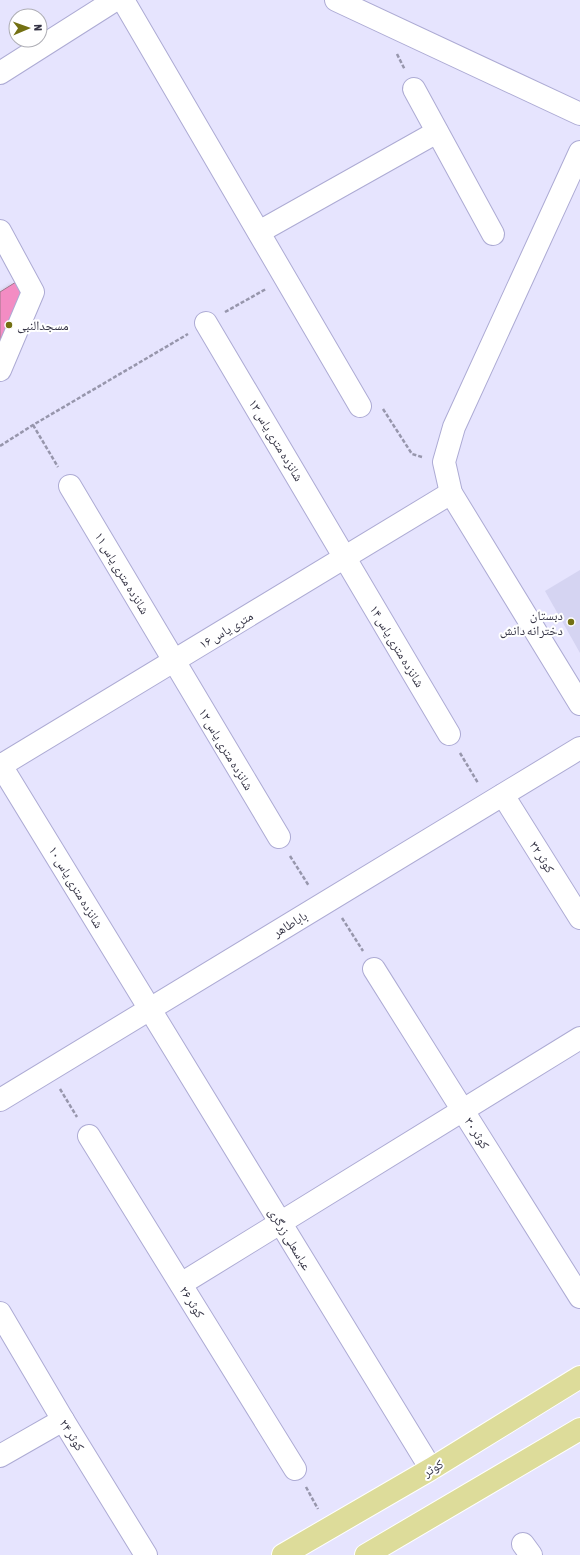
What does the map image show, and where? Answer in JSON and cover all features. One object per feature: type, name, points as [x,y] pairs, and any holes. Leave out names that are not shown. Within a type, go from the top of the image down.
[{"type":"main road","name":"کوثر","points":[[283,1555],[431,1469],[580,1377]]},
{"type":"main road","points":[[366,1555],[580,1429]]},
{"type":"street","points":[[0,73],[115,0]]},
{"type":"street","points":[[123,0],[360,406]]},
{"type":"street","points":[[336,0],[580,114]]},
{"type":"street","points":[[414,89],[493,234]]},
{"type":"street","points":[[259,232],[437,132]]},
{"type":"street","points":[[580,152],[454,427],[444,462],[451,492],[580,704]]},
{"type":"street","points":[[0,231],[33,292],[0,370]]},
{"type":"street","name":"شانزده متری یاس ۱۳","points":[[206,323],[345,558]]},
{"type":"street","name":"شانزده متری یاس ۱۱","points":[[70,486],[174,661]]},
{"type":"street","name":"۱۶ متری یاس","points":[[0,765],[345,558],[451,492]]},
{"type":"street","name":"شانزده متری یاس ۱۴","points":[[345,558],[449,734]]},
{"type":"street","name":"شانزده متری یاس ۱۲","points":[[174,661],[279,837]]},
{"type":"street","name":"باباطاهر","points":[[0,1100],[580,748]]},
{"type":"street","name":"شانزده متری یاس ۱۰","points":[[0,765],[150,1009]]},
{"type":"street","name":"کوثر ۳۲","points":[[496,799],[580,918]]},
{"type":"street","name":"کوثر ۳۰","points":[[374,969],[580,1297]]},
{"type":"street","name":"عباسعلی زرگری","points":[[150,1009],[431,1469]]},
{"type":"street","points":[[181,1284],[580,1038]]},
{"type":"street","name":"کوثر ۲۶","points":[[89,1136],[295,1468]]},
{"type":"street","name":"کوثر ۲۴","points":[[0,1313],[63,1420],[146,1555]]},
{"type":"street","points":[[0,1456],[63,1420]]},
{"type":"path","points":[[0,446],[33,424],[285,277]]},
{"type":"path","points":[[360,406],[382,407],[412,454],[444,462]]},
{"type":"path","points":[[33,424],[70,486]]},
{"type":"path","points":[[449,734],[496,799]]},
{"type":"path","points":[[279,837],[374,969]]},
{"type":"path","points":[[49,1070],[89,1136]]},
{"type":"path","points":[[295,1468],[330,1528]]},
{"type":"shaded area","name":"دبستان دخترانه دانش","points":[[580,570],[580,653],[545,591]]},
{"type":"building","name":"مسجدالنبی","points":[[16,282],[28,303],[0,347],[0,292]]},
{"type":"place","name":"مسجدالنبی","points":[[9,325]]},
{"type":"place","name":"دبستان دخترانه دانش","points":[[571,622]]}]
